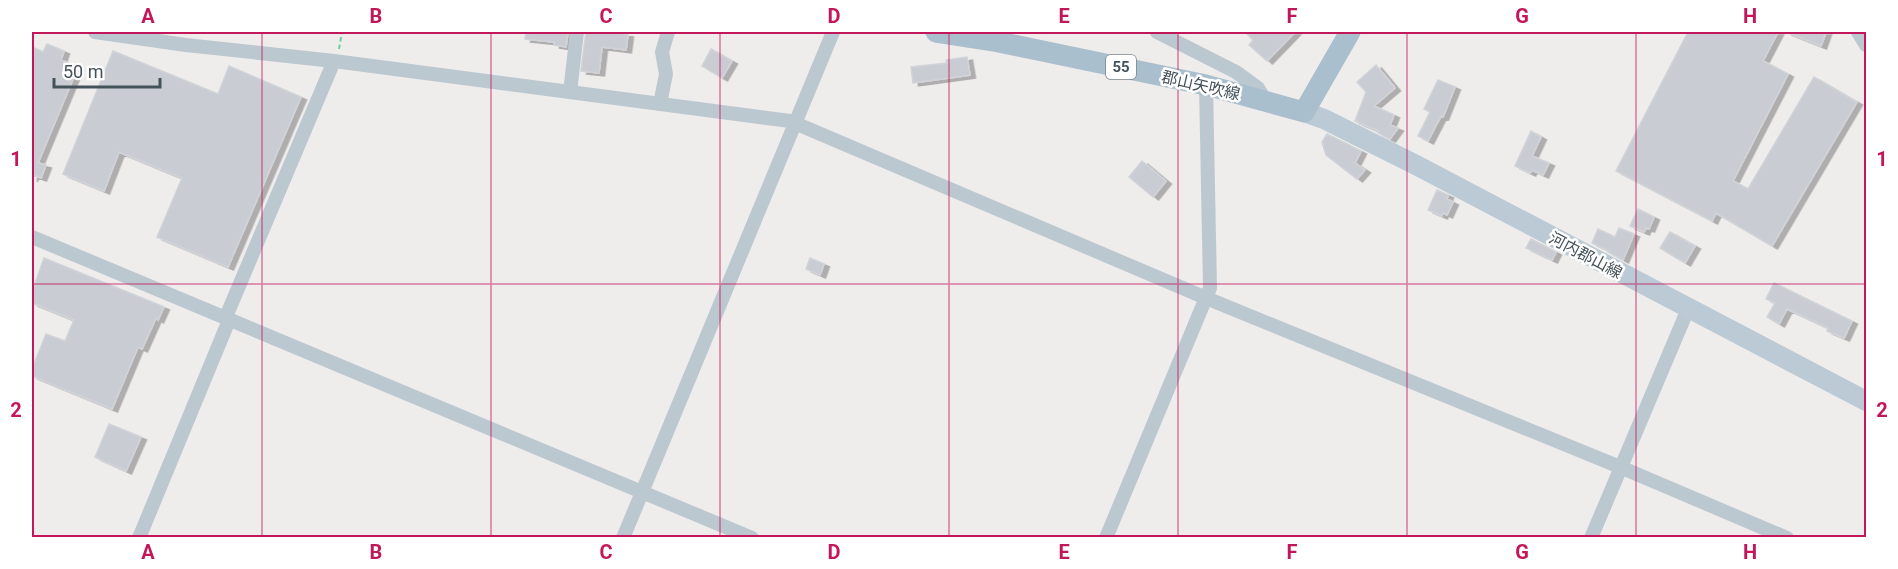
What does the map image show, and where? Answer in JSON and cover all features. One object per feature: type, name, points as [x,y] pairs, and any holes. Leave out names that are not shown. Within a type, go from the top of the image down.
[{"type":"main road","name":"郡山矢吹線","points":[[936,32],[994,41],[1206,85],[1304,112]]},
{"type":"main road","points":[[1304,112],[1350,32]]},
{"type":"main road","name":"河内郡山線","points":[[1304,112],[1324,118],[1406,160],[1866,401]]},
{"type":"street","points":[[95,32],[186,45],[334,61],[796,123],[1206,298],[1787,537]]},
{"type":"street","points":[[570,92],[577,32]]},
{"type":"street","points":[[660,104],[666,74],[662,52],[668,32]]},
{"type":"street","points":[[623,537],[833,32]]},
{"type":"street","points":[[1157,32],[1236,72],[1258,88],[1265,100]]},
{"type":"street","points":[[1858,32],[1866,45]]},
{"type":"street","points":[[139,537],[228,319],[228,312],[334,61]]},
{"type":"street","points":[[1106,537],[1210,288],[1206,85]]},
{"type":"street","points":[[32,237],[752,537]]},
{"type":"street","points":[[1591,537],[1688,309]]},
{"type":"path","points":[[334,61],[339,50],[342,32]]},
{"type":"building","points":[[526,32],[568,32],[566,47],[554,45],[554,42],[525,39]]},
{"type":"building","points":[[586,32],[628,34],[626,50],[602,47],[599,73],[581,71]]},
{"type":"building","points":[[1245,32],[1295,32],[1267,61],[1249,45],[1253,40]]},
{"type":"building","points":[[1688,32],[1778,32],[1763,61],[1788,74],[1733,181],[1748,189],[1814,77],[1857,102],[1772,246],[1716,213],[1712,221],[1616,171]]},
{"type":"building","points":[[1786,32],[1826,32],[1821,46]]},
{"type":"building","points":[[47,44],[64,51],[61,60],[78,67],[38,163],[46,165],[41,178],[33,175],[32,179],[32,47],[43,52]]},
{"type":"building","points":[[711,49],[732,61],[722,78],[702,66]]},
{"type":"building","points":[[113,51],[218,94],[229,66],[301,97],[228,267],[157,237],[182,178],[119,152],[104,191],[63,174]]},
{"type":"building","points":[[967,57],[970,75],[913,83],[911,67],[947,63],[946,60]]},
{"type":"building","points":[[1376,65],[1395,88],[1374,106],[1394,115],[1390,125],[1398,128],[1390,139],[1378,133],[1379,131],[1357,122],[1358,120],[1355,121],[1366,92],[1357,82]]},
{"type":"building","points":[[1438,80],[1455,87],[1443,117],[1441,116],[1428,141],[1418,136],[1430,112],[1424,109]]},
{"type":"building","points":[[1531,131],[1541,137],[1532,156],[1549,163],[1543,175],[1532,170],[1530,173],[1515,166]]},
{"type":"building","points":[[1327,134],[1361,151],[1355,163],[1365,170],[1357,179],[1326,155],[1322,142]]},
{"type":"building","points":[[1142,161],[1166,181],[1153,197],[1129,177]]},
{"type":"building","points":[[1437,190],[1448,195],[1447,199],[1453,202],[1447,215],[1443,213],[1442,216],[1428,210]]},
{"type":"building","points":[[1638,209],[1654,217],[1649,229],[1646,228],[1644,232],[1630,226]]},
{"type":"building","points":[[1619,228],[1634,234],[1623,260],[1592,243],[1598,229],[1615,237]]},
{"type":"building","points":[[1670,232],[1695,246],[1685,263],[1660,248]]},
{"type":"building","points":[[1531,239],[1556,252],[1552,260],[1526,248]]},
{"type":"building","points":[[44,258],[164,307],[158,320],[156,318],[142,349],[138,347],[112,409],[32,376],[32,369],[46,334],[65,341],[74,320],[32,303],[32,292]]},
{"type":"building","points":[[810,258],[824,264],[820,275],[806,269]]},
{"type":"building","points":[[1774,283],[1852,321],[1844,338],[1787,309],[1779,324],[1767,317],[1775,303],[1766,299]]},
{"type":"building","points":[[109,424],[141,437],[126,471],[95,457]]}]
